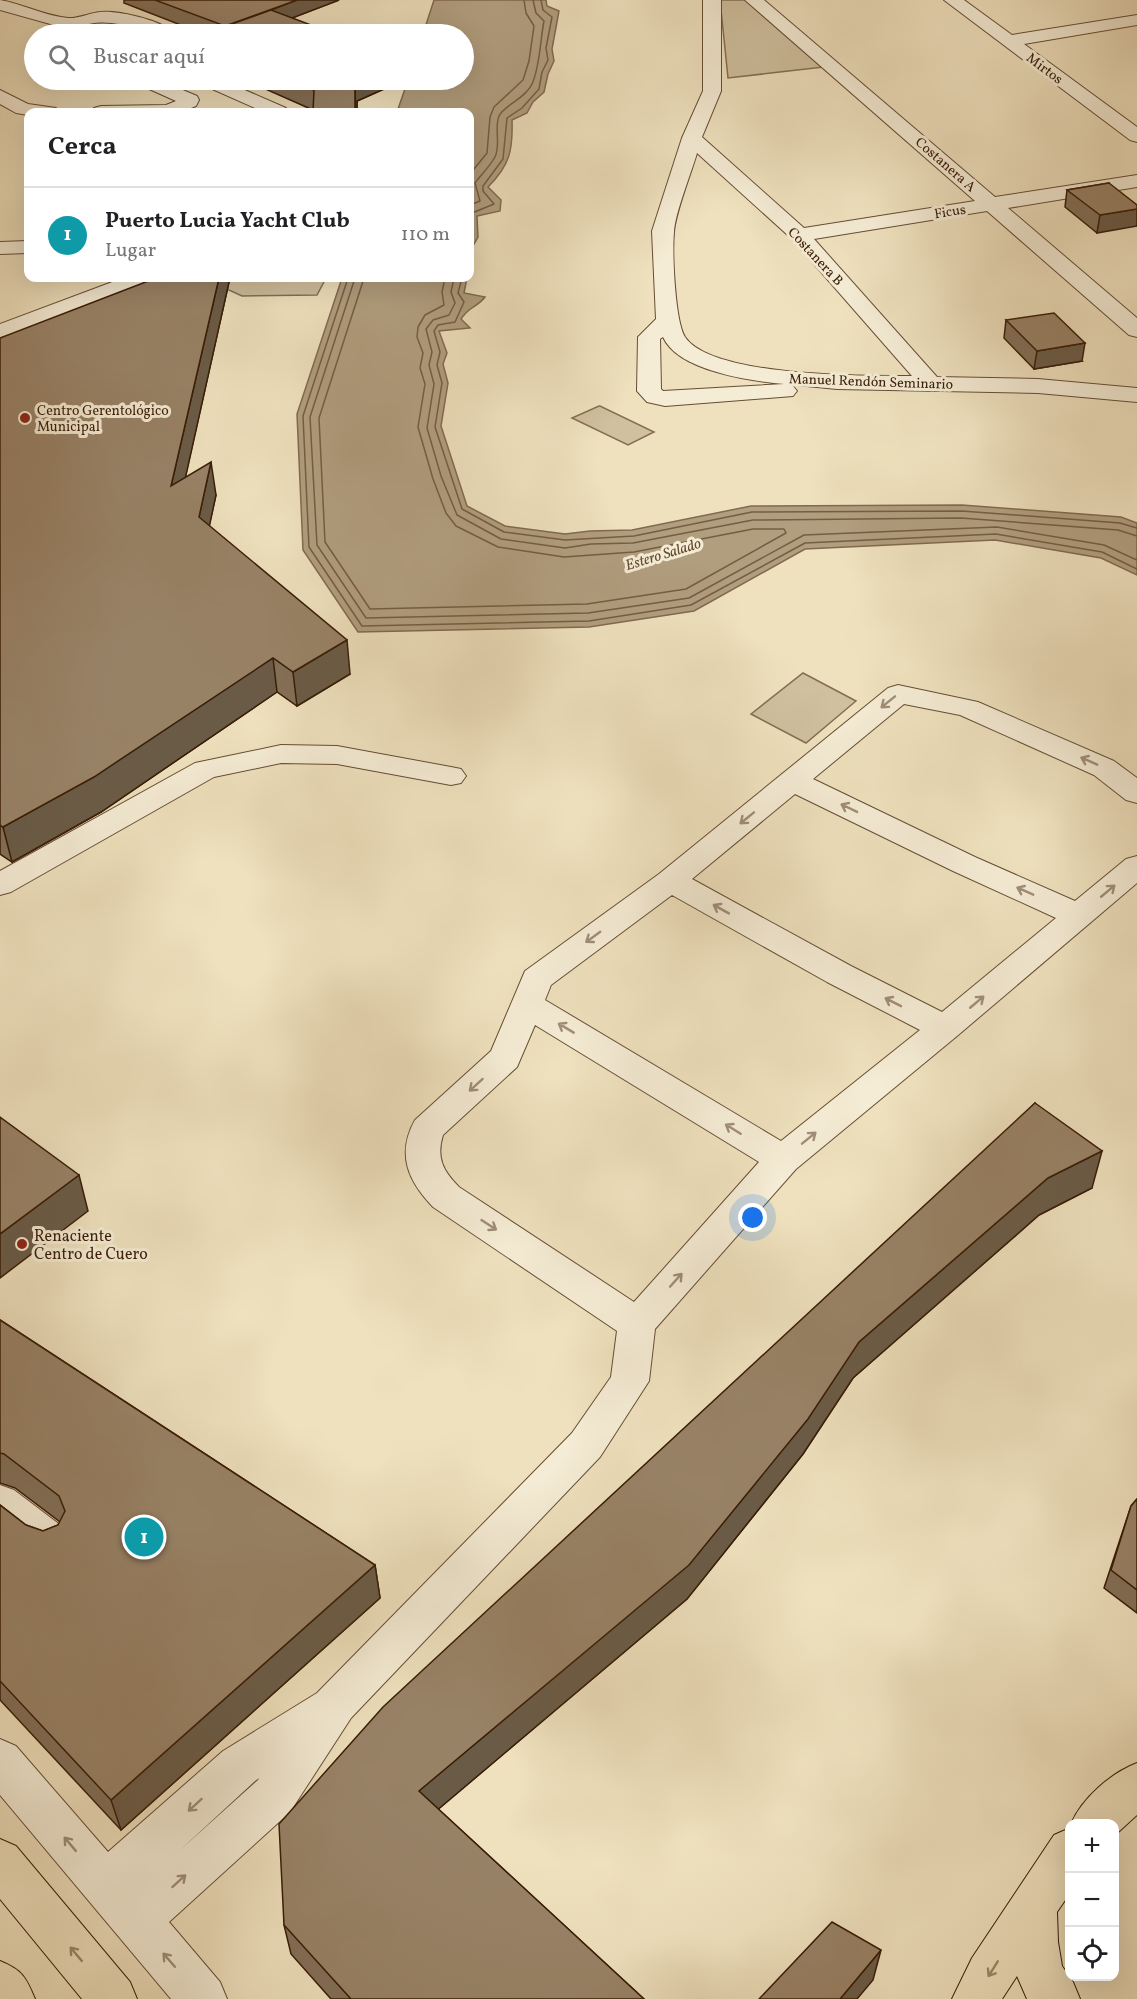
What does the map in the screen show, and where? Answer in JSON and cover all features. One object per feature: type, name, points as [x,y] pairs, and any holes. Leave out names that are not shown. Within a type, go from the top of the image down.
[{"type":"main road","points":[[1100,1819],[1137,1785]]},
{"type":"main road","points":[[976,1999],[1065,1858]]},
{"type":"main road","points":[[0,1862],[113,1999]]},
{"type":"main road","points":[[1034,1905],[1033,1939],[1037,1965],[1047,1990],[1056,1999]]},
{"type":"main road","points":[[0,1985],[11,1999]]},
{"type":"street","points":[[27,0],[79,24]]},
{"type":"street","name":"Manuel Rendón Seminario","points":[[712,0],[712,91],[692,138],[663,231],[667,321],[673,336],[682,346],[720,366],[773,376],[837,382],[1056,387],[1137,395]]},
{"type":"street","name":"Costanera A","points":[[754,0],[1137,330]]},
{"type":"street","name":"Mirtos","points":[[953,0],[1137,136]]},
{"type":"street","points":[[67,19],[85,7],[78,3]]},
{"type":"street","points":[[0,5],[67,24]]},
{"type":"street","points":[[67,19],[112,15],[137,24]]},
{"type":"street","points":[[1008,41],[1137,20]]},
{"type":"street","points":[[168,90],[190,100],[176,108]]},
{"type":"street","points":[[232,90],[270,108]]},
{"type":"street","points":[[0,96],[24,109]]},
{"type":"street","name":"Costanera B","points":[[692,138],[799,235],[931,384]]},
{"type":"street","name":"Ficus","points":[[799,235],[1137,181]]},
{"type":"street","points":[[0,248],[24,247]]},
{"type":"street","points":[[0,332],[131,282]]},
{"type":"street","points":[[667,321],[649,337],[649,391],[655,397],[664,399],[822,389],[837,382]]},
{"type":"street","points":[[637,1324],[446,1197],[430,1181],[421,1161],[421,1145],[427,1129],[505,1058],[537,979],[670,881],[898,694],[968,708],[1104,768],[1137,793]]},
{"type":"street","points":[[0,885],[206,770],[281,754],[337,755],[451,776]]},
{"type":"street","points":[[792,781],[964,864],[1078,915]]},
{"type":"street","points":[[136,1920],[274,1796],[335,1703],[586,1445],[630,1381],[637,1324],[783,1159],[945,1029],[1137,866]]},
{"type":"street","points":[[670,881],[839,974],[945,1029]]},
{"type":"street","points":[[527,1004],[783,1159]]},
{"type":"street","points":[[0,1503],[53,1544]]},
{"type":"street","points":[[105,1886],[239,1766],[335,1703]]},
{"type":"street","points":[[0,1761],[203,1999]]},
{"type":"shaded area","points":[[720,0],[747,0],[824,67],[728,78]]},
{"type":"shaded area","points":[[226,282],[324,282],[317,295],[242,296],[220,286]]},
{"type":"shaded area","points":[[599,406],[654,432],[628,445],[572,418]]},
{"type":"shaded area","points":[[803,673],[856,701],[806,743],[751,714]]},
{"type":"water","points":[[434,0],[546,0],[547,6],[559,11],[552,49],[554,61],[544,92],[533,102],[527,113],[512,120],[509,156],[506,164],[488,187],[501,200],[500,211],[477,216],[478,237],[474,244],[474,108],[398,108],[405,90],[474,90],[474,24],[426,24]]},
{"type":"water","name":"Estero Salado","points":[[341,282],[466,282],[464,293],[485,297],[467,311],[461,319],[470,328],[439,331],[447,353],[443,364],[448,383],[441,426],[467,506],[505,526],[565,534],[632,530],[751,506],[962,505],[1121,517],[1137,523],[1137,575],[1101,558],[995,540],[805,549],[694,611],[589,627],[358,632],[303,550],[297,414]]},
{"type":"building","points":[[155,0],[297,0],[231,24],[220,24]]},
{"type":"building","points":[[271,10],[308,24],[232,24]]},
{"type":"building","points":[[314,90],[355,90],[355,108],[313,108]]},
{"type":"building","points":[[1109,183],[1137,205],[1137,209],[1100,215],[1067,190]]},
{"type":"building","points":[[146,282],[218,282],[171,486],[211,462],[199,517],[347,640],[293,672],[273,658],[94,777],[3,827],[0,825],[0,338]]},
{"type":"building","points":[[1054,313],[1085,343],[1037,351],[1006,320]]},
{"type":"building","points":[[1035,1103],[1102,1151],[1048,1178],[859,1342],[808,1419],[689,1565],[419,1791],[644,1999],[351,1999],[284,1925],[279,1824],[383,1707]]},
{"type":"building","points":[[0,1117],[79,1175],[0,1234]]},
{"type":"building","points":[[0,1320],[375,1565],[111,1800],[0,1681],[0,1505],[26,1525],[43,1531],[58,1525],[65,1511],[59,1496],[0,1453]]},
{"type":"building","points":[[1137,1499],[1137,1590],[1111,1570],[1131,1506]]},
{"type":"building","points":[[832,1922],[881,1950],[840,1999],[759,1999]]},
{"type":"place","name":"Centro Gerentológico Municipal","points":[[25,418]]},
{"type":"place","name":"Renaciente Centro de Cuero","points":[[22,1244]]},
{"type":"place","name":"Puerto Lucia Yacht Club","points":[[144,1537]]}]
